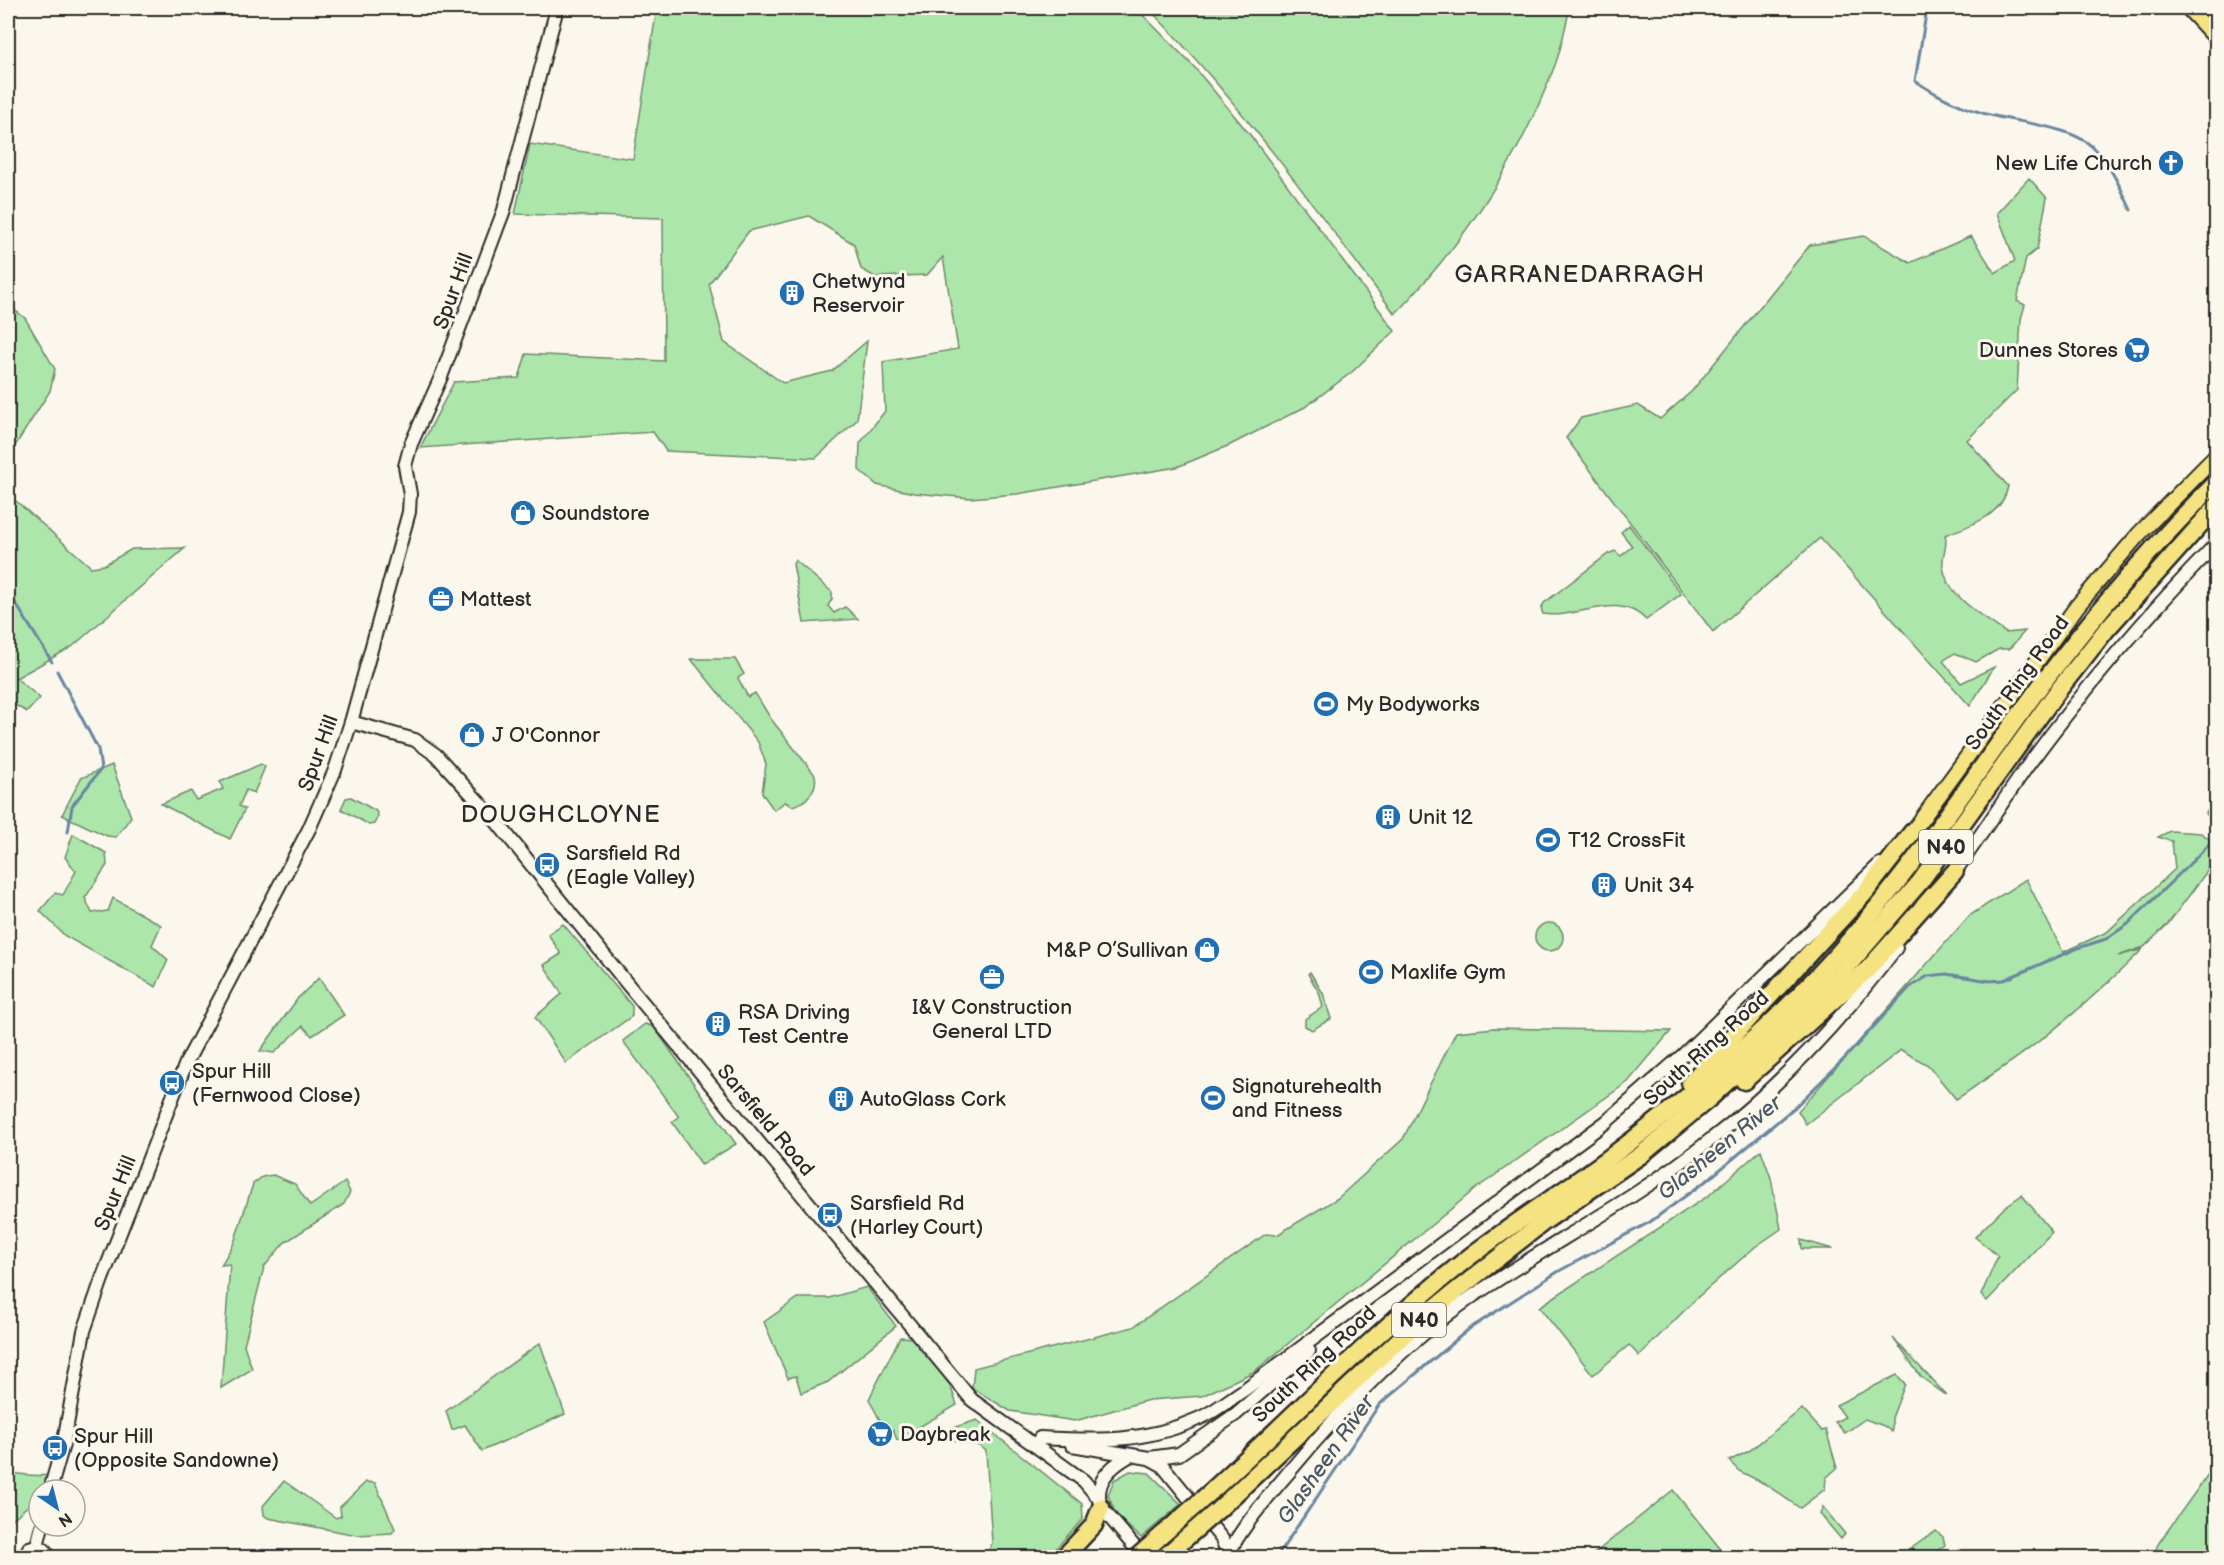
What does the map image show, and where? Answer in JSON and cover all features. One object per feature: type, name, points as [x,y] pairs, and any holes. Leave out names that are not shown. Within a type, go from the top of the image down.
[{"type":"highway","name":"South Ring Road","points":[[1136,1557],[1205,1497],[1410,1305],[1536,1208],[1605,1161],[1726,1065],[1819,974],[1863,926],[1918,858],[2088,624],[2139,564],[2217,483]]},
{"type":"highway","name":"South Ring Road","points":[[1163,1557],[1218,1510],[1423,1317],[1545,1221],[1641,1155],[1711,1097],[1791,1023],[1887,923],[1920,882],[2057,693],[2106,630],[2217,507]]},
{"type":"highway","points":[[1605,1161],[1696,1077],[1794,973],[1864,894],[1913,831]]},
{"type":"highway","points":[[1641,1155],[1716,1105],[1795,1037],[1867,970],[1955,871]]},
{"type":"highway","points":[[1064,1557],[1094,1525],[1100,1503]]},
{"type":"main road","points":[[2188,8],[2217,38]]},
{"type":"main road","name":"N40","points":[[1913,831],[2078,605],[2139,534],[2217,456]]},
{"type":"street","name":"Spur Hill","points":[[54,1478],[64,1442],[84,1331],[186,1063],[309,829],[335,770],[351,722],[409,512],[410,494],[405,466],[411,444],[441,377],[504,210],[556,8]]},
{"type":"street","name":"N40","points":[[1955,871],[2027,767],[2088,688],[2152,613],[2217,544]]},
{"type":"street","name":"Sarsfield Road","points":[[351,722],[415,740],[436,755],[510,837],[629,986],[972,1400],[1084,1481],[1144,1557]]},
{"type":"street","points":[[1040,1438],[1110,1441],[1159,1434],[1203,1417],[1347,1316],[1606,1122],[1683,1055],[1913,831]]},
{"type":"street","points":[[1229,1555],[1244,1527],[1319,1436],[1350,1402],[1433,1327],[1470,1298],[1682,1162],[1776,1084],[1828,1032],[1870,982],[1955,871]]},
{"type":"street","name":"Sarsfield Road","points":[[1018,1432],[1129,1456],[1149,1458],[1179,1454],[1236,1414],[1347,1316]]},
{"type":"street","points":[[1100,1503],[1101,1481],[1111,1467],[1129,1456]]},
{"type":"street","points":[[1149,1458],[1171,1473],[1222,1539],[1229,1555]]},
{"type":"street","points":[[37,1546],[39,1538]]},
{"type":"street","points":[[24,1557],[30,1548],[37,1546],[45,1550],[49,1557]]},
{"type":"green space","points":[[657,8],[1136,8],[1195,68],[1251,136],[1395,331],[1352,372],[1305,407],[1230,445],[1177,467],[1017,494],[970,498],[914,493],[877,485],[859,470],[860,443],[885,411],[883,362],[958,349],[943,257],[927,275],[875,277],[861,269],[854,244],[809,216],[749,231],[709,284],[724,342],[783,383],[832,371],[867,341],[857,420],[816,458],[666,451],[653,432],[420,448],[454,382],[519,378],[526,354],[664,361],[663,218],[515,214],[530,144],[633,159]]},
{"type":"green space","points":[[1148,8],[1570,8],[1555,65],[1525,133],[1507,166],[1467,229],[1395,314],[1246,118]]},
{"type":"green space","points":[[2029,178],[2047,198],[2037,249],[2026,258],[2017,301],[2025,305],[2021,319],[2017,390],[1967,440],[2008,486],[2005,497],[1992,512],[1975,523],[1945,535],[1943,562],[1951,587],[1967,605],[2006,633],[2025,631],[2009,649],[1999,649],[1976,662],[1955,653],[1943,661],[1961,683],[1994,667],[1970,706],[1820,538],[1713,632],[1566,438],[1581,418],[1638,405],[1660,419],[1692,391],[1810,245],[1864,236],[1910,263],[1971,236],[1995,273],[2015,261],[1997,213]]},
{"type":"green space","points":[[8,305],[25,318],[55,369],[50,391],[8,457]]},
{"type":"green space","points":[[8,494],[91,567],[104,565],[132,549],[185,548],[72,647],[16,678],[40,698],[27,712],[8,701]]},
{"type":"green space","points":[[1629,525],[1681,594],[1646,620],[1635,611],[1610,606],[1556,615],[1543,614],[1541,608],[1544,603],[1608,554],[1615,551],[1621,556],[1632,546],[1621,532]]},
{"type":"green space","points":[[795,560],[832,592],[832,599],[828,606],[834,613],[845,607],[858,619],[804,623],[793,564]]},
{"type":"green space","points":[[691,659],[735,659],[744,674],[738,678],[748,697],[755,693],[771,719],[815,775],[815,786],[806,799],[792,806],[785,802],[774,810],[762,793],[766,764],[758,742]]},
{"type":"green space","points":[[261,764],[265,767],[254,793],[246,790],[239,806],[245,809],[230,839],[161,804],[191,791],[196,800],[223,789],[220,782]]},
{"type":"green space","points":[[112,765],[131,817],[116,837],[107,836],[62,815],[81,778]]},
{"type":"green space","points":[[351,797],[376,811],[378,816],[374,824],[369,825],[341,809],[346,798]]},
{"type":"green space","points":[[2216,800],[2216,829],[2206,813]]},
{"type":"green space","points":[[2170,831],[2201,833],[2216,844],[2216,859],[2168,924],[2144,947],[2118,956],[2143,949],[2049,1034],[1956,1099],[1928,1065],[1901,1050],[1806,1124],[1798,1111],[1969,916],[2026,879],[2063,952],[2107,932],[2175,869],[2172,841],[2158,837]]},
{"type":"green space","points":[[73,834],[106,853],[107,865],[85,898],[92,913],[108,911],[113,898],[161,925],[152,945],[168,960],[156,987],[65,936],[40,911],[55,893],[63,895],[76,871],[65,857]]},
{"type":"green space","points":[[1549,923],[1559,927],[1563,937],[1559,947],[1549,951],[1539,947],[1535,937],[1539,927]]},
{"type":"green space","points":[[563,924],[632,1006],[632,1016],[566,1063],[535,1017],[562,994],[544,965],[561,954],[548,934]]},
{"type":"green space","points":[[1310,972],[1323,993],[1331,1019],[1312,1030],[1305,1026],[1305,1019],[1323,1007],[1319,992],[1308,974]]},
{"type":"green space","points":[[319,978],[344,1015],[312,1036],[303,1026],[274,1053],[260,1051],[298,998]]},
{"type":"green space","points":[[645,1024],[654,1027],[736,1144],[702,1165],[672,1122],[679,1117],[623,1041]]},
{"type":"green space","points":[[1494,1028],[1671,1031],[1628,1082],[1474,1190],[1255,1371],[1202,1396],[1149,1400],[1075,1421],[1010,1411],[972,1388],[974,1368],[1133,1327],[1266,1234],[1277,1235],[1338,1198],[1403,1139],[1456,1032]]},
{"type":"green space","points":[[1761,1150],[1771,1178],[1781,1229],[1755,1247],[1699,1296],[1639,1356],[1629,1345],[1593,1375],[1539,1307],[1708,1196]]},
{"type":"green space","points":[[273,1175],[295,1184],[310,1206],[345,1182],[350,1192],[344,1204],[284,1243],[264,1267],[244,1345],[252,1369],[221,1388],[230,1264],[221,1265],[234,1243],[253,1184],[262,1177]]},
{"type":"green space","points":[[2022,1195],[2052,1232],[1987,1301],[1981,1295],[1998,1256],[1975,1237],[2006,1206]]},
{"type":"green space","points":[[1801,1240],[1833,1249],[1802,1249]]},
{"type":"green space","points":[[867,1287],[896,1326],[828,1382],[801,1393],[796,1376],[788,1378],[764,1322],[798,1298],[829,1298]]},
{"type":"green space","points":[[900,1337],[913,1338],[950,1385],[957,1405],[897,1440],[893,1430],[886,1432],[869,1399]]},
{"type":"green space","points":[[1893,1338],[1947,1396],[1921,1377]]},
{"type":"green space","points":[[540,1343],[565,1414],[482,1451],[465,1425],[452,1430],[446,1411]]},
{"type":"green space","points":[[1897,1375],[1905,1384],[1892,1418],[1892,1432],[1884,1426],[1865,1419],[1845,1433],[1835,1422],[1845,1417],[1836,1405]]},
{"type":"green space","points":[[1802,1409],[1822,1431],[1826,1430],[1837,1468],[1826,1478],[1825,1489],[1800,1508],[1765,1484],[1739,1471],[1729,1461],[1749,1451]]},
{"type":"green space","points":[[977,1420],[1082,1504],[1083,1519],[1048,1557],[987,1557],[992,1543],[986,1451],[980,1446],[949,1439],[955,1427]]},
{"type":"green space","points":[[2216,1463],[2216,1557],[2159,1557],[2156,1549],[2158,1544]]},
{"type":"green space","points":[[1130,1471],[1149,1473],[1181,1504],[1141,1538],[1116,1515],[1108,1495],[1114,1480]]},
{"type":"green space","points":[[8,1473],[49,1475],[48,1478],[27,1478],[27,1506],[8,1523]]},
{"type":"green space","points":[[284,1481],[336,1518],[341,1516],[340,1507],[366,1482],[375,1483],[395,1529],[392,1533],[357,1535],[268,1518],[264,1515],[263,1506]]},
{"type":"green space","points":[[1673,1490],[1727,1557],[1590,1557]]},
{"type":"green space","points":[[1823,1507],[1845,1534],[1841,1539],[1820,1514]]},
{"type":"green space","points":[[1936,1531],[1943,1537],[1945,1545],[1929,1557],[1899,1557]]},
{"type":"waterway","name":"Glasheen River","points":[[1927,8],[1915,81],[1967,108],[2049,127],[2085,141],[2106,163],[2131,210]]},
{"type":"waterway","points":[[8,591],[52,662]]},
{"type":"waterway","points":[[57,671],[98,749],[101,769],[72,806],[68,832]]},
{"type":"waterway","name":"Glasheen River","points":[[1276,1558],[1379,1405],[1469,1329],[1559,1271],[1650,1222],[1710,1178],[1795,1107],[1845,1058],[1910,987],[1928,976],[1946,974],[1990,981],[2004,980],[2078,948],[2106,939],[2128,924],[2207,847],[2216,832]]},
{"type":"place","name":"New Life Church","points":[[2171,163]]},
{"type":"place","name":"Chetwynd Reservoir","points":[[792,293]]},
{"type":"place","name":"Dunnes Stores","points":[[2137,350]]},
{"type":"place","name":"Soundstore","points":[[523,513]]},
{"type":"place","name":"Mattest","points":[[441,599]]},
{"type":"place","name":"My Bodyworks","points":[[1326,704]]},
{"type":"place","name":"J O'Connor","points":[[472,735]]},
{"type":"place","name":"Unit 12","points":[[1388,817]]},
{"type":"place","name":"T12 CrossFit","points":[[1548,840]]},
{"type":"place","name":"Sarsfield Rd (Eagle Valley)","points":[[547,865]]},
{"type":"place","name":"Unit 34","points":[[1604,885]]},
{"type":"place","name":"M&P O’Sullivan","points":[[1207,950]]},
{"type":"place","name":"Maxlife Gym","points":[[1371,972]]},
{"type":"place","name":"I&V Construction General LTD","points":[[992,977]]},
{"type":"place","name":"RSA Driving Test Centre","points":[[718,1024]]},
{"type":"place","name":"Spur Hill (Fernwood Close)","points":[[172,1083]]},
{"type":"place","name":"Signaturehealth and Fitness","points":[[1213,1098]]},
{"type":"place","name":"AutoGlass Cork","points":[[841,1099]]},
{"type":"place","name":"Sarsfield Rd (Harley Court)","points":[[830,1215]]},
{"type":"place","name":"Daybreak","points":[[880,1434]]},
{"type":"place","name":"Spur Hill (Opposite Sandowne)","points":[[55,1448]]},
{"type":"district","name":"GARRANEDARRAGH","points":[[1580,274]]},
{"type":"district","name":"DOUGHCLOYNE","points":[[561,814]]}]
